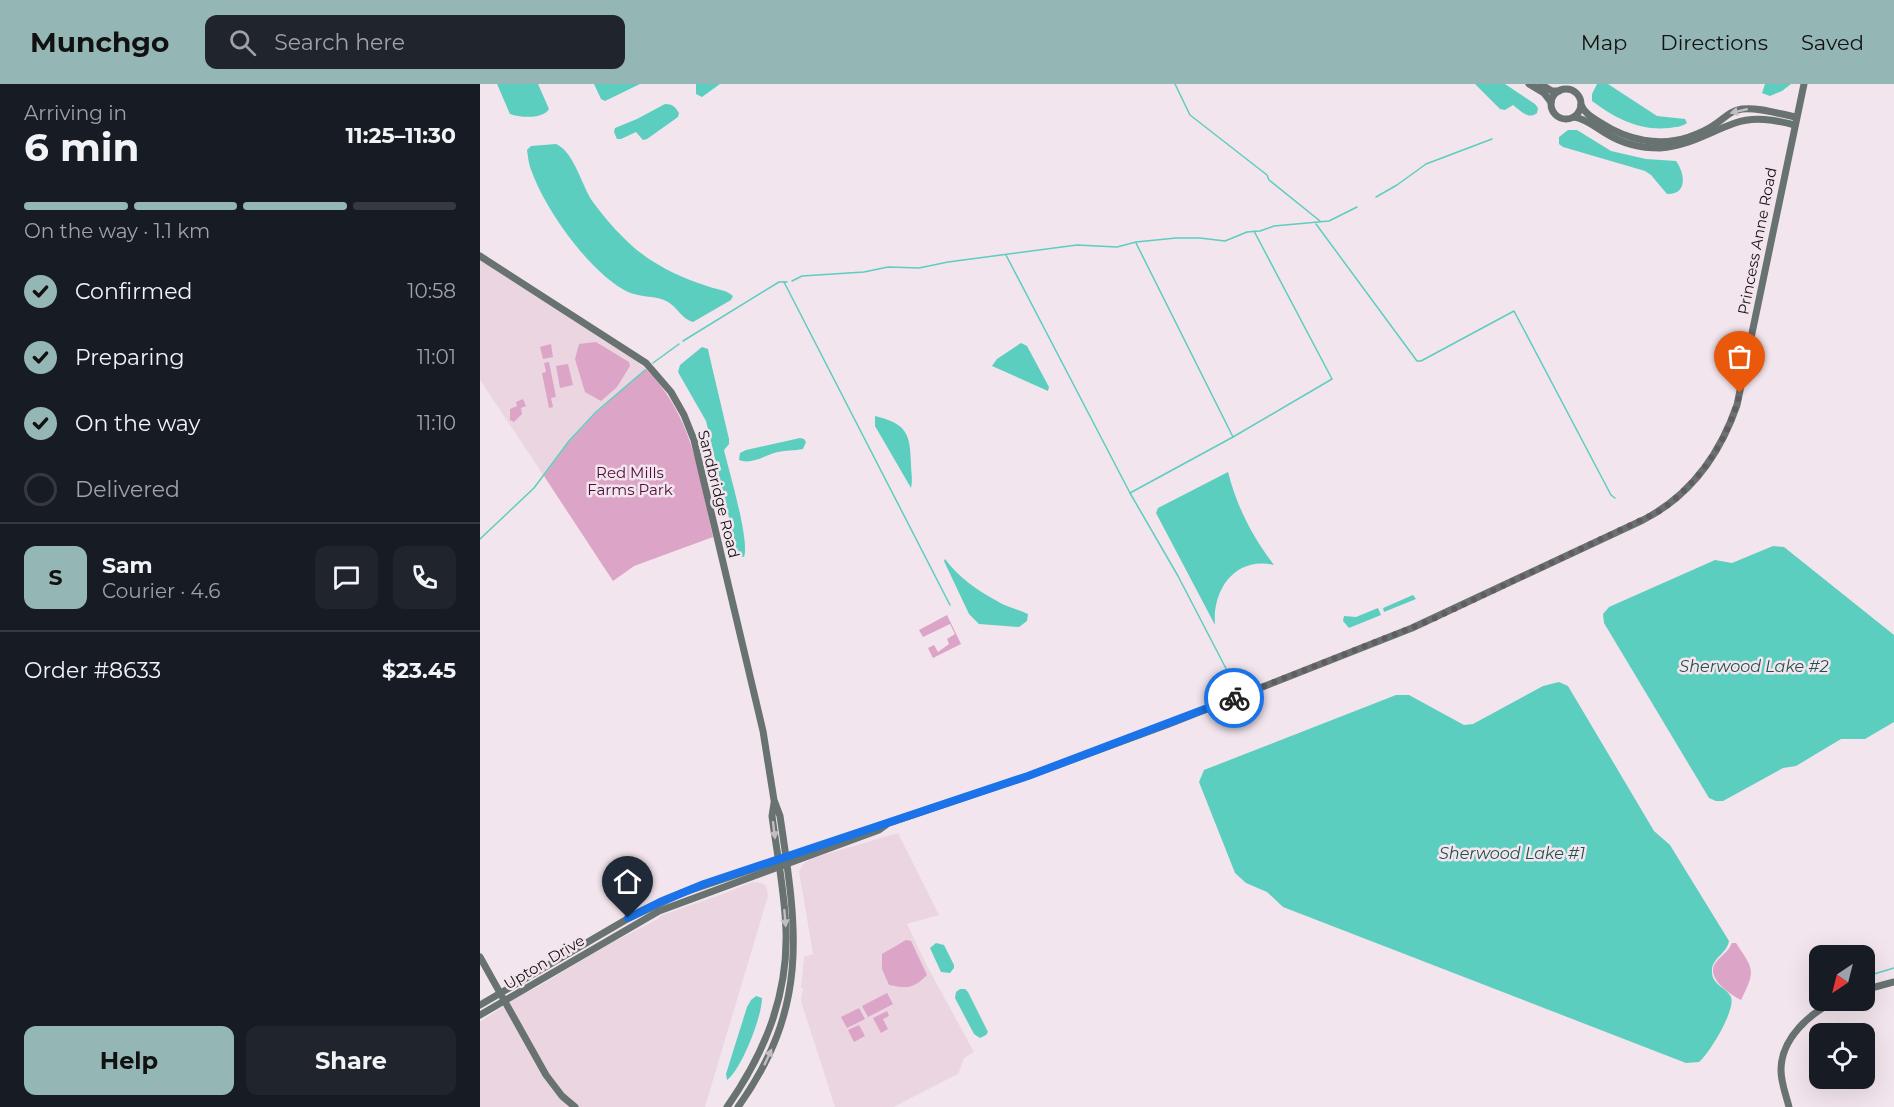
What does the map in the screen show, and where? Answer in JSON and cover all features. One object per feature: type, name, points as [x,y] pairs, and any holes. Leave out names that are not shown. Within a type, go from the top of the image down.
[{"type":"main road","points":[[1529,84],[1544,93],[1551,102],[1553,112],[1559,117],[1585,120],[1621,141],[1641,147],[1658,148],[1691,143],[1734,123],[1748,120],[1795,121]]},
{"type":"main road","points":[[1540,84],[1552,91],[1572,91],[1579,96],[1581,105],[1588,115],[1630,138],[1659,142],[1689,137],[1742,109],[1754,109],[1795,121]]},
{"type":"main road","name":"Princess Anne Road","points":[[778,863],[876,826],[886,825],[1028,776],[1169,724],[1412,628],[1643,520],[1672,502],[1690,486],[1713,456],[1737,405],[1804,84]]},
{"type":"main road","points":[[1551,102],[1559,91]]},
{"type":"main road","points":[[1574,117],[1581,105]]},
{"type":"main road","name":"Sandbridge Road","points":[[480,256],[636,356],[662,380],[677,402],[694,440],[763,731],[774,800],[780,816],[787,860]]},
{"type":"main road","name":"Sandbridge Road","points":[[774,800],[772,816],[778,863]]},
{"type":"main road","points":[[738,1107],[770,1053],[789,998],[794,968],[795,932],[787,860]]},
{"type":"main road","points":[[727,1107],[760,1053],[781,992],[786,931],[778,863]]},
{"type":"main road","name":"Upton Drive","points":[[480,1005],[646,909],[704,884],[778,863]]},
{"type":"main road","name":"Upton Drive","points":[[480,1015],[643,919],[778,863]]},
{"type":"main road","points":[[480,957],[546,1075],[562,1096],[575,1107]]},
{"type":"main road","points":[[1875,987],[1894,982]]},
{"type":"main road","points":[[1789,1107],[1781,1072],[1786,1048],[1798,1030],[1819,1011]]},
{"type":"shaded area","points":[[480,260],[617,346],[646,369],[596,413],[569,442],[544,476],[480,380]]},
{"type":"shaded area","points":[[898,833],[939,915],[907,924],[974,1052],[964,1058],[958,1074],[893,1107],[835,1107],[801,1001],[804,989],[801,988],[804,957],[813,954],[799,871],[804,863],[813,858]]},
{"type":"shaded area","points":[[753,882],[766,886],[768,896],[705,1107],[480,1107],[480,1022],[525,992],[534,989],[660,916]]},
{"type":"green space","points":[[596,342],[629,362],[630,366],[617,387],[601,401],[585,392],[575,359],[579,344]]},
{"type":"green space","points":[[551,344],[553,357],[543,359],[540,347]]},
{"type":"green space","points":[[549,362],[556,397],[551,398],[553,407],[549,408],[542,373],[546,372],[544,363]]},
{"type":"green space","points":[[568,364],[573,385],[560,388],[556,366]]},
{"type":"green space","name":"Red Mills Farms Park","points":[[646,369],[675,407],[692,447],[713,537],[634,566],[613,581],[544,476],[569,442],[596,413]]},
{"type":"green space","points":[[523,399],[526,406],[521,408],[522,414],[514,422],[510,420],[510,409],[517,406],[516,402]]},
{"type":"green space","points":[[947,615],[961,644],[933,658],[928,648],[934,645],[938,652],[949,644],[947,639],[955,634],[950,624],[923,637],[919,630]]},
{"type":"green space","points":[[906,940],[911,941],[927,975],[918,983],[910,986],[889,985],[882,969],[882,954]]},
{"type":"green space","points":[[1732,943],[1736,943],[1751,970],[1749,982],[1741,1000],[1719,984],[1713,973],[1717,961]]},
{"type":"green space","points":[[887,993],[893,1004],[868,1017],[862,1006]]},
{"type":"green space","points":[[859,1008],[865,1019],[847,1028],[841,1017]]},
{"type":"green space","points":[[887,1011],[889,1016],[883,1019],[888,1029],[881,1033],[873,1018]]},
{"type":"green space","points":[[859,1025],[865,1036],[854,1042],[848,1030]]},
{"type":"water","points":[[497,84],[538,84],[549,109],[542,115],[531,117],[510,114]]},
{"type":"water","points":[[594,84],[640,84],[605,101],[601,99]]},
{"type":"water","points":[[696,84],[720,84],[702,97],[696,94]]},
{"type":"water","points":[[1475,84],[1505,84],[1535,104],[1538,108],[1537,113],[1528,115],[1513,105],[1505,110],[1500,109]]},
{"type":"water","points":[[1597,84],[1608,84],[1657,116],[1685,119],[1687,123],[1678,127],[1658,128],[1628,122],[1592,101],[1592,94]]},
{"type":"water","points":[[1765,84],[1791,84],[1770,96],[1762,93]]},
{"type":"water","points":[[665,104],[675,108],[679,113],[678,117],[647,139],[643,140],[636,132],[617,139],[615,128]]},
{"type":"water","points":[[1568,130],[1577,130],[1611,151],[1646,159],[1676,161],[1683,177],[1679,191],[1667,194],[1645,171],[1563,147],[1559,144],[1559,137]]},
{"type":"water","points":[[556,144],[568,154],[597,207],[630,244],[666,269],[730,294],[733,296],[731,300],[693,322],[668,302],[628,292],[599,271],[571,240],[548,205],[531,170],[527,150],[531,146]]},
{"type":"water","points":[[1021,343],[1027,346],[1049,387],[1048,391],[992,366],[997,359]]},
{"type":"water","points":[[702,347],[708,349],[729,439],[729,444],[724,450],[742,522],[744,557],[739,556],[737,551],[706,421],[678,372],[680,365]]},
{"type":"water","points":[[875,416],[894,423],[905,431],[908,437],[911,488],[875,426]]},
{"type":"water","points":[[800,438],[806,442],[803,449],[778,452],[754,460],[739,460],[740,453],[746,450]]},
{"type":"water","points":[[1228,472],[1246,521],[1274,565],[1248,566],[1229,578],[1217,600],[1215,625],[1156,513],[1158,508]]},
{"type":"water","name":"Sherwood Lake #2","points":[[1773,546],[1784,547],[1894,635],[1894,722],[1865,739],[1841,739],[1796,766],[1783,768],[1723,801],[1716,801],[1709,798],[1604,623],[1603,614],[1609,607],[1715,560],[1732,563]]},
{"type":"water","points":[[945,559],[962,578],[983,593],[1004,605],[1028,614],[1027,621],[1019,627],[979,624],[969,614]]},
{"type":"water","points":[[1413,595],[1416,599],[1384,612],[1383,608]]},
{"type":"water","points":[[1378,608],[1381,615],[1349,628],[1343,621],[1344,616],[1356,617]]},
{"type":"water","name":"Sherwood Lake #1","points":[[1559,682],[1568,686],[1654,831],[1670,845],[1729,941],[1714,963],[1712,972],[1714,980],[1731,997],[1730,1012],[1715,1041],[1699,1062],[1686,1063],[1283,907],[1267,892],[1246,883],[1235,873],[1199,782],[1204,770],[1396,695],[1409,695],[1464,725],[1473,724],[1543,686]]},
{"type":"water","points":[[936,943],[944,945],[954,965],[950,973],[941,972],[930,948]]},
{"type":"water","points":[[960,989],[968,992],[988,1032],[980,1038],[974,1034],[955,998],[956,992]]},
{"type":"water","points":[[756,996],[762,998],[755,1030],[738,1066],[727,1080],[726,1074],[747,1007]]},
{"type":"waterway","points":[[1175,84],[1190,115],[1267,175],[1269,180],[1320,221]]},
{"type":"waterway","points":[[1376,197],[1426,164],[1492,139]]},
{"type":"waterway","points":[[792,281],[802,276],[864,272],[888,267],[919,268],[1077,245],[1117,247],[1136,242],[1176,238],[1225,241],[1247,232],[1260,231],[1274,226],[1329,221],[1357,207]]},
{"type":"waterway","points":[[1316,224],[1417,361],[1421,361],[1514,311],[1611,495],[1615,498]]},
{"type":"waterway","points":[[1006,255],[1130,493],[1233,437],[1332,379],[1254,231]]},
{"type":"waterway","points":[[1136,243],[1233,437]]},
{"type":"waterway","points":[[683,341],[779,282],[787,282]]},
{"type":"waterway","points":[[784,282],[950,605]]},
{"type":"waterway","points":[[653,363],[679,344]]},
{"type":"waterway","points":[[480,539],[534,488],[569,441],[596,412],[645,370]]},
{"type":"waterway","points":[[1130,493],[1178,576],[1233,682]]},
{"type":"waterway","points":[[1875,974],[1894,968]]},
{"type":"way so far","points":[[1234,698],[1431,620],[1658,512],[1690,486],[1709,463],[1727,430],[1740,393]]},
{"type":"route","points":[[628,918],[704,884],[1028,776],[1234,698]]}]
